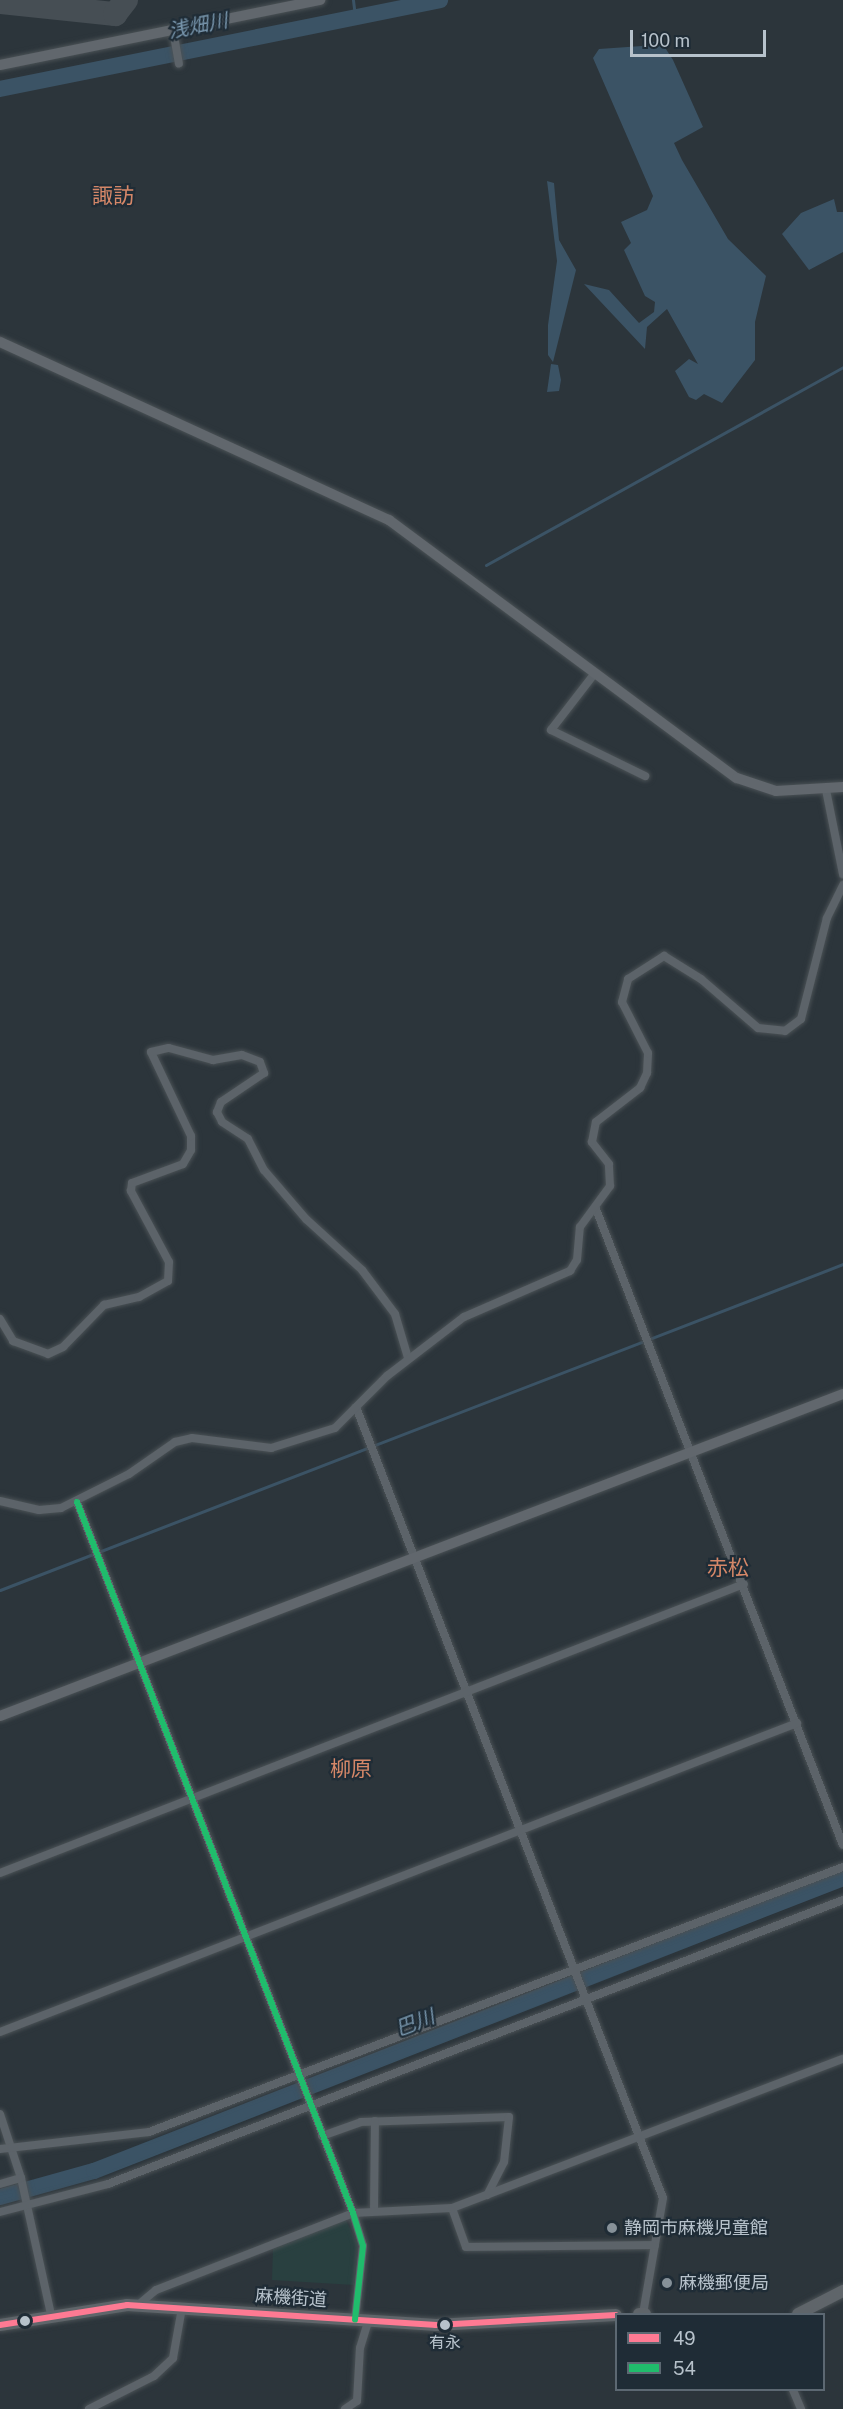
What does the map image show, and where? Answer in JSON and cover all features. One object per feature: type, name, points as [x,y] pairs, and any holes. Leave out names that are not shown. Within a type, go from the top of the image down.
[{"type":"main road","points":[[800,2313],[843,2291]]},
{"type":"main road","name":"麻機街道","points":[[0,2325],[51,2315],[138,2305],[436,2325],[615,2315]]},
{"type":"street","points":[[0,65],[320,0]]},
{"type":"street","points":[[173,30],[179,63]]},
{"type":"street","points":[[0,342],[379,514],[737,778],[776,791],[826,790],[843,787]]},
{"type":"street","points":[[594,673],[551,730],[645,776]]},
{"type":"street","points":[[826,790],[843,874]]},
{"type":"street","points":[[0,1501],[39,1510],[76,1502],[175,1442],[192,1438],[271,1448],[335,1428],[408,1358],[464,1317],[570,1271],[577,1260],[580,1227],[596,1209],[610,1174],[591,1133],[596,1122],[640,1088],[647,1073],[648,1053],[622,1002],[628,979],[664,956],[701,979],[758,1028],[785,1031],[801,1019],[827,918],[843,885]]},
{"type":"street","points":[[0,1319],[12,1341],[48,1354],[63,1347],[104,1305],[140,1297],[168,1281],[170,1262],[131,1191],[132,1183],[183,1164],[191,1150],[190,1136],[151,1052],[169,1048],[213,1060],[242,1055],[260,1062],[264,1073],[221,1102],[222,1122],[248,1139],[264,1170],[306,1220],[362,1270],[395,1314],[408,1358]]},
{"type":"street","points":[[596,1209],[693,1449],[843,1845]]},
{"type":"street","points":[[0,1716],[414,1555],[843,1394]]},
{"type":"street","points":[[356,1407],[522,1831],[637,2139],[663,2198],[644,2313]]},
{"type":"street","points":[[76,1502],[321,2136],[353,2213],[363,2246],[362,2321],[357,2402],[345,2409]]},
{"type":"street","points":[[0,1873],[744,1584]]},
{"type":"street","points":[[0,2032],[798,1723]]},
{"type":"street","points":[[0,2149],[14,2150],[149,2132],[299,2078],[843,1867]]},
{"type":"street","points":[[0,2212],[108,2184],[843,1900]]},
{"type":"street","points":[[138,2305],[156,2290],[353,2213],[452,2208],[843,2059]]},
{"type":"street","points":[[0,2114],[14,2150],[51,2315]]},
{"type":"street","points":[[321,2136],[375,2121],[509,2117],[504,2162],[487,2195]]},
{"type":"street","points":[[374,2211],[375,2121]]},
{"type":"street","points":[[0,2184],[21,2178]]},
{"type":"street","points":[[452,2208],[466,2247],[655,2245]]},
{"type":"street","points":[[89,2409],[154,2376],[173,2358],[182,2308]]},
{"type":"street","points":[[793,2391],[801,2409]]},
{"type":"green space","points":[[346,2220],[357,2244],[354,2285],[272,2280],[273,2249]]},
{"type":"water","points":[[646,39],[664,46],[673,60],[703,127],[674,143],[682,160],[728,239],[766,276],[755,322],[755,360],[722,403],[704,394],[696,400],[689,397],[675,371],[689,359],[698,364],[667,309],[647,327],[645,349],[584,284],[609,290],[639,323],[654,312],[655,302],[645,296],[624,250],[631,243],[621,222],[647,210],[653,196],[593,58],[599,49],[642,46]]},
{"type":"water","points":[[547,181],[554,183],[559,240],[576,270],[553,362],[548,355],[548,325],[557,261]]},
{"type":"water","points":[[834,199],[837,212],[843,212],[843,252],[809,270],[782,234],[801,213]]},
{"type":"water","points":[[551,364],[558,365],[561,380],[559,391],[547,392]]},
{"type":"waterway","points":[[353,0],[355,17]]},
{"type":"waterway","name":"浅畑川","points":[[0,89],[440,0]]},
{"type":"waterway","points":[[486,565],[843,367]]},
{"type":"waterway","points":[[0,1590],[843,1264]]},
{"type":"waterway","name":"巴川","points":[[0,2197],[94,2171],[843,1878]]},
{"type":"taxiway","points":[[0,2],[115,14],[126,0]]},
{"type":"transit line","name":"54","points":[[77,1502],[353,2213],[363,2246],[355,2320]]},
{"type":"transit line","name":"49","points":[[0,2325],[127,2305],[436,2325],[615,2315]]},
{"type":"place","name":"静岡市麻機児童館","points":[[612,2228]]},
{"type":"place","name":"麻機郵便局","points":[[667,2283]]},
{"type":"place","name":"有永","points":[[445,2325]]},
{"type":"district","name":"諏訪","points":[[113,196]]},
{"type":"district","name":"赤松","points":[[728,1568]]},
{"type":"district","name":"柳原","points":[[351,1769]]}]
